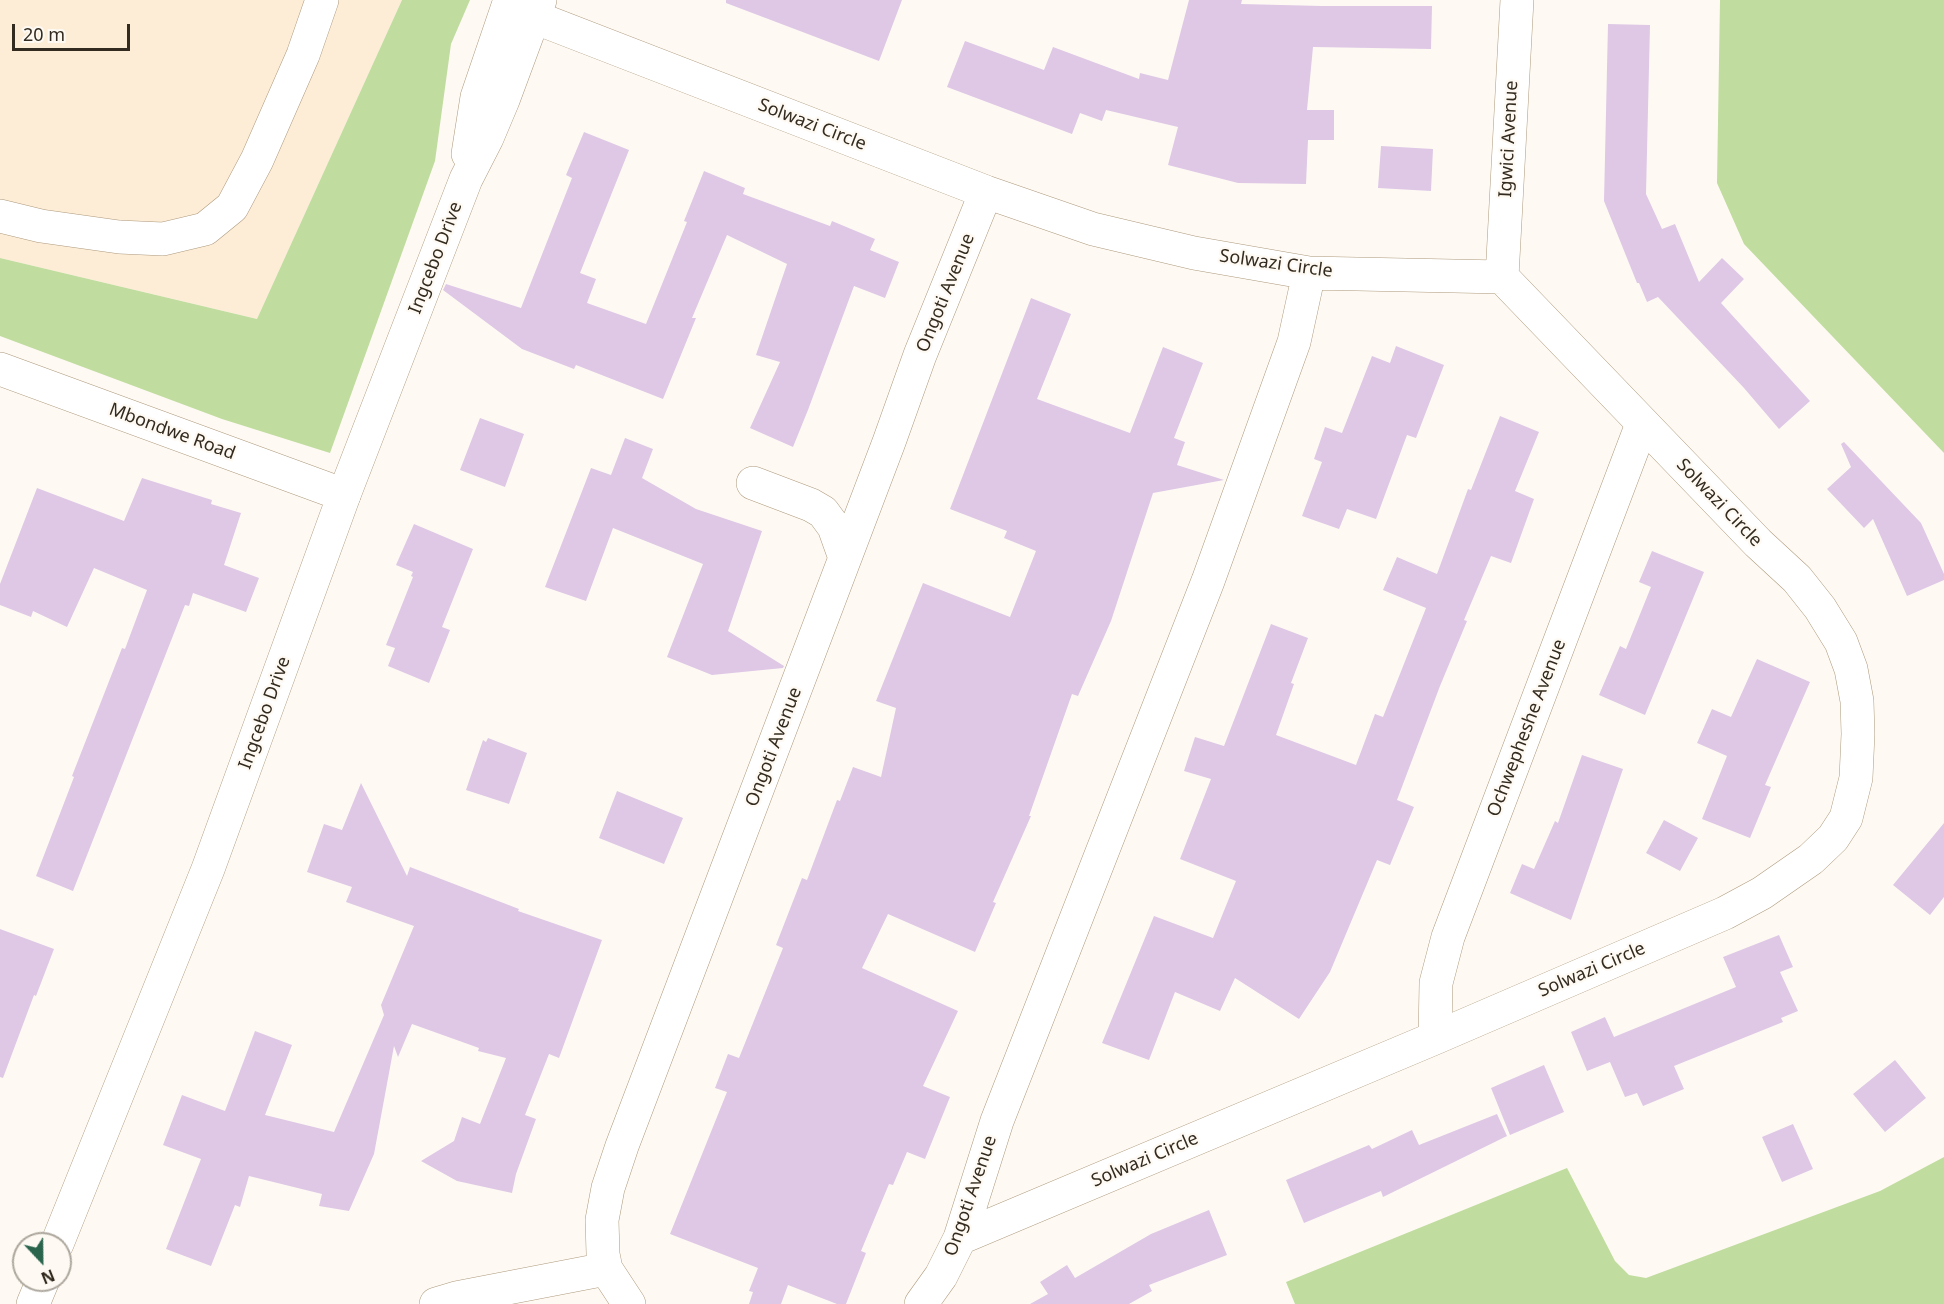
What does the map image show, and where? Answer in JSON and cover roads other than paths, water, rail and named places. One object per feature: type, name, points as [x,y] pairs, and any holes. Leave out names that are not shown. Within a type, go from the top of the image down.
[{"type":"street","points":[[0,216],[41,226],[119,237],[163,239],[205,229],[232,207],[257,160],[303,55],[322,0]]},
{"type":"street","name":"Igwici Avenue","points":[[1502,278],[1517,0]]},
{"type":"street","name":"Solwazi Circle","points":[[523,6],[986,192],[1093,229],[1194,252],[1310,273],[1502,278],[1758,543],[1797,579],[1820,608],[1841,642],[1851,669],[1857,701],[1858,734],[1856,778],[1846,818],[1833,838],[1811,859],[1762,892],[1734,908],[1435,1038],[960,1238]]},
{"type":"street","name":"Ingcebo Drive","points":[[62,1232],[208,869],[344,495],[466,179],[499,110],[523,6]]},
{"type":"street","name":"Ongoti Avenue","points":[[629,1304],[606,1269],[603,1254],[603,1220],[608,1188],[920,355],[986,192]]},
{"type":"street","name":"Ongoti Avenue","points":[[921,1304],[941,1276],[960,1238],[997,1120],[1204,592],[1294,342],[1310,273]]},
{"type":"street","name":"Mbondwe Road","points":[[0,369],[344,495]]},
{"type":"street","name":"Ochwepheshe Avenue","points":[[1435,1038],[1436,983],[1448,937],[1642,424]]},
{"type":"street","points":[[753,483],[811,505],[823,512],[834,526],[845,558]]},
{"type":"street","points":[[436,1304],[456,1298],[606,1269]]}]
